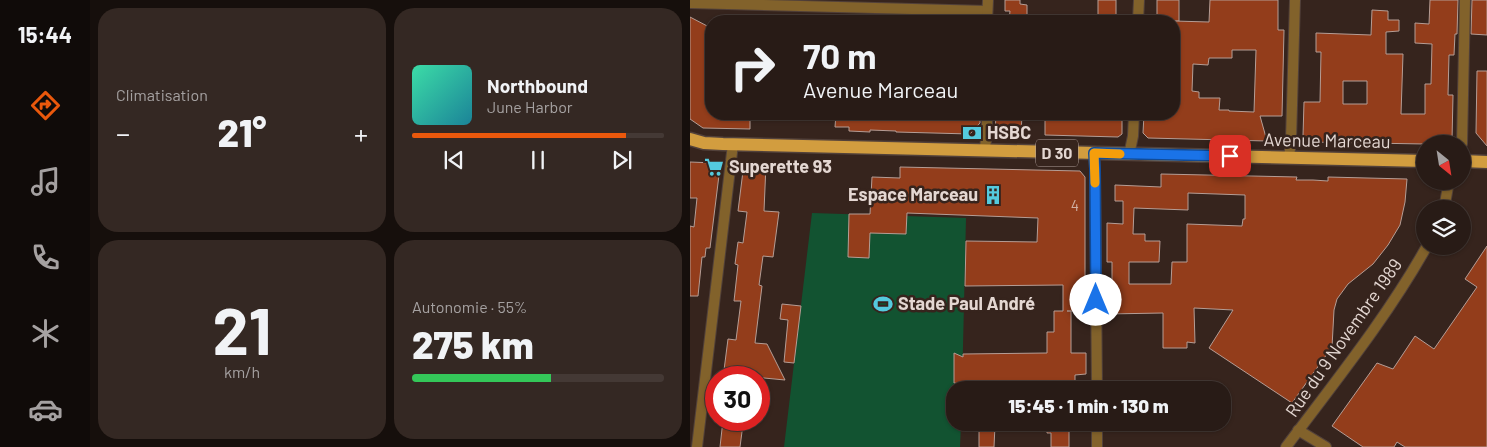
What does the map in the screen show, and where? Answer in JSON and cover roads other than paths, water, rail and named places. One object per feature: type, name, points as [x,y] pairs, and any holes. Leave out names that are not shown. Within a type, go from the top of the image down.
[{"type":"main road","name":"Avenue Marceau","points":[[690,139],[704,143],[733,144],[1416,160]]},
{"type":"main road","points":[[1471,161],[1487,162]]},
{"type":"street","points":[[987,15],[988,0]]},
{"type":"street","points":[[1138,15],[1139,0]]},
{"type":"street","points":[[1289,158],[1295,0]]},
{"type":"street","points":[[1462,135],[1465,0]]},
{"type":"street","points":[[690,3],[849,3],[976,15]]},
{"type":"street","points":[[984,151],[987,136],[987,120]]},
{"type":"street","points":[[1129,154],[1134,120]]},
{"type":"street","points":[[697,447],[733,144]]},
{"type":"street","points":[[1094,153],[1096,381]]},
{"type":"street","name":"Rue du 9 Novembre 1989","points":[[1286,447],[1410,276],[1422,255]]},
{"type":"street","points":[[1298,430],[1326,447]]},
{"type":"street","points":[[1097,431],[1097,447]]},
{"type":"place","name":"HSBC","points":[[972,133]]},
{"type":"place","name":"Superette 93","points":[[714,167]]},
{"type":"place","name":"Espace Marceau","points":[[993,195]]},
{"type":"place","name":"Stade Paul André","points":[[883,304]]}]
